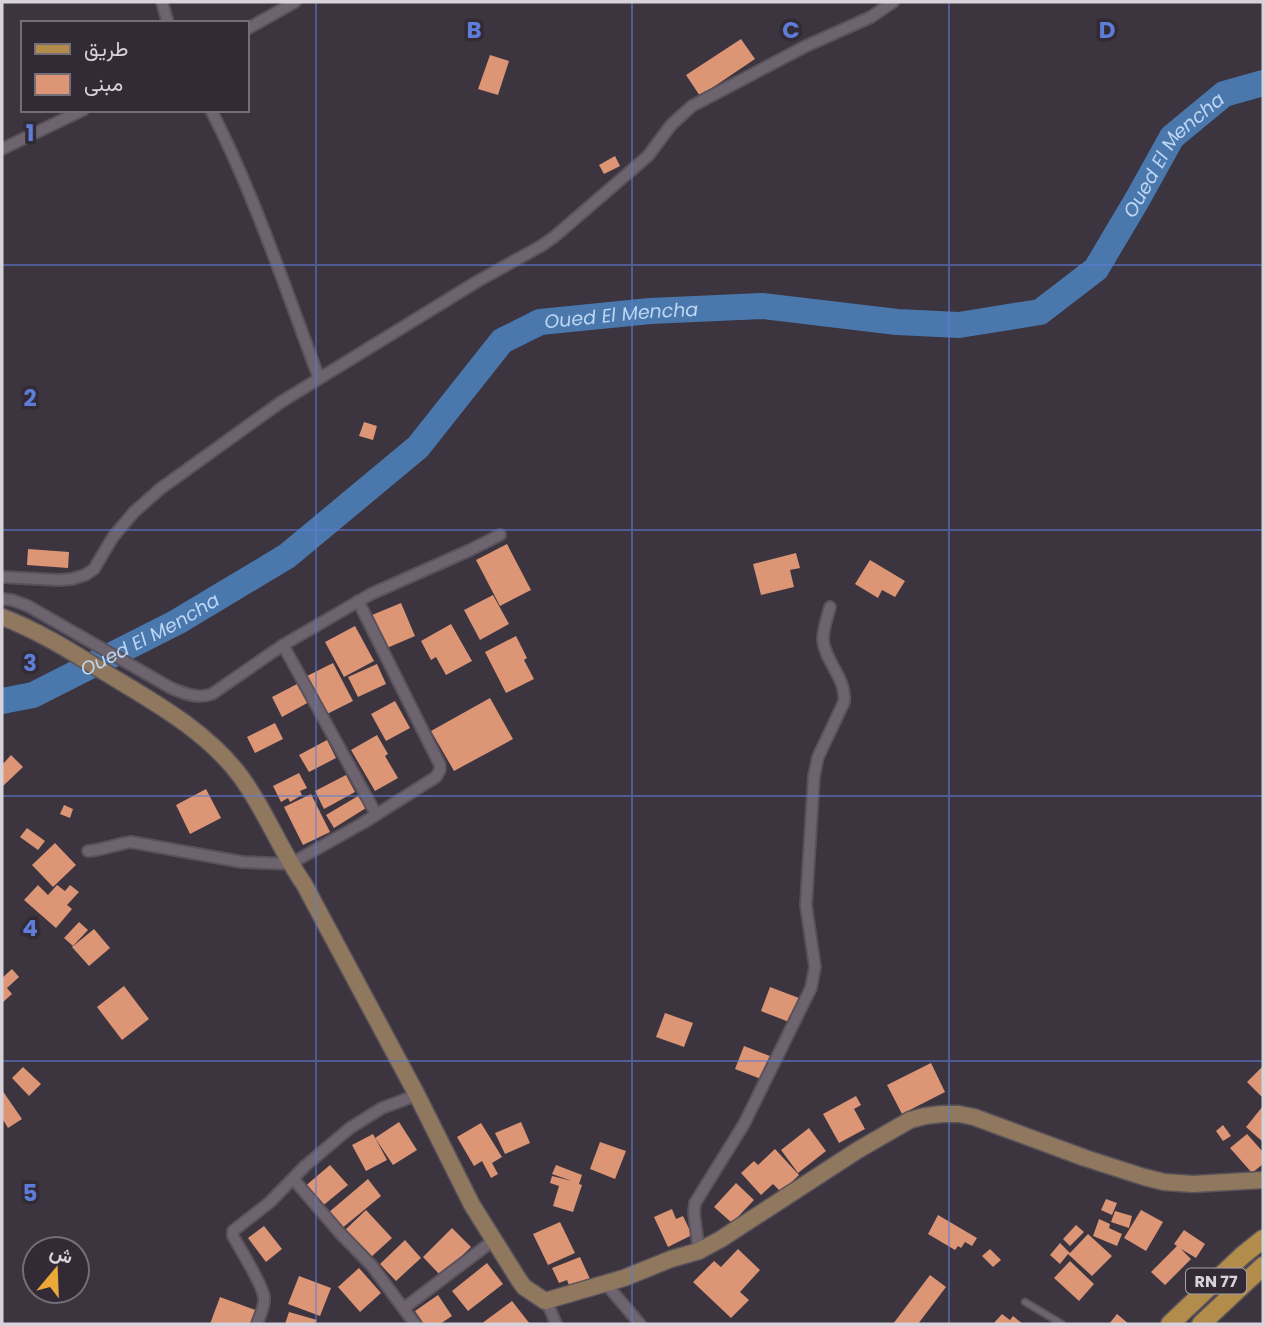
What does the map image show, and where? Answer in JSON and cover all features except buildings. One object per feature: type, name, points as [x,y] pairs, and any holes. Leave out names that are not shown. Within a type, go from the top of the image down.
[{"type":"main road","points":[[2,617],[48,638],[133,689],[193,729],[240,775],[304,884],[417,1095],[472,1205],[524,1287],[545,1301],[606,1284],[699,1251],[858,1150],[910,1120],[925,1116],[942,1114],[974,1117],[1085,1158],[1164,1182],[1259,1182]]},
{"type":"main road","name":"RN 77","points":[[1170,1324],[1263,1239]]},
{"type":"main road","name":"RN 77","points":[[1200,1324],[1263,1266]]},
{"type":"street","points":[[162,2],[167,21]]},
{"type":"street","points":[[248,28],[295,2]]},
{"type":"street","points":[[2,577],[59,580],[85,575],[94,569],[124,522],[160,489],[281,402],[554,237],[648,156],[671,125],[692,106],[796,51],[871,17],[893,2]]},
{"type":"street","points":[[2,149],[79,112]]},
{"type":"street","points":[[212,112],[256,209],[319,378]]},
{"type":"street","points":[[2,599],[28,606],[179,691],[204,697],[283,645],[358,601],[500,535]]},
{"type":"street","points":[[88,851],[131,842],[242,862],[290,864],[436,777],[440,765],[358,601]]},
{"type":"street","points":[[699,1251],[695,1203],[760,1094],[802,1009],[814,977],[806,905],[814,776],[818,757],[844,702],[845,694],[826,653],[823,640],[830,607]]},
{"type":"street","points":[[283,645],[376,814]]},
{"type":"street","points":[[257,1324],[264,1297],[232,1233],[235,1228],[270,1202],[332,1142],[368,1115],[417,1095]]},
{"type":"street","points":[[294,1180],[372,1266],[415,1324]]},
{"type":"street","points":[[404,1308],[494,1240]]},
{"type":"street","points":[[606,1284],[640,1324]]},
{"type":"street","points":[[545,1301],[556,1324]]},
{"type":"lane","points":[[1025,1302],[1062,1324]]},
{"type":"waterway","name":"Oued El Mencha","points":[[2,701],[33,695],[177,622],[287,556],[418,447],[502,341],[540,322],[650,311],[762,306],[897,322],[959,325],[1040,312],[1096,269],[1172,137],[1224,94],[1263,83]]}]
